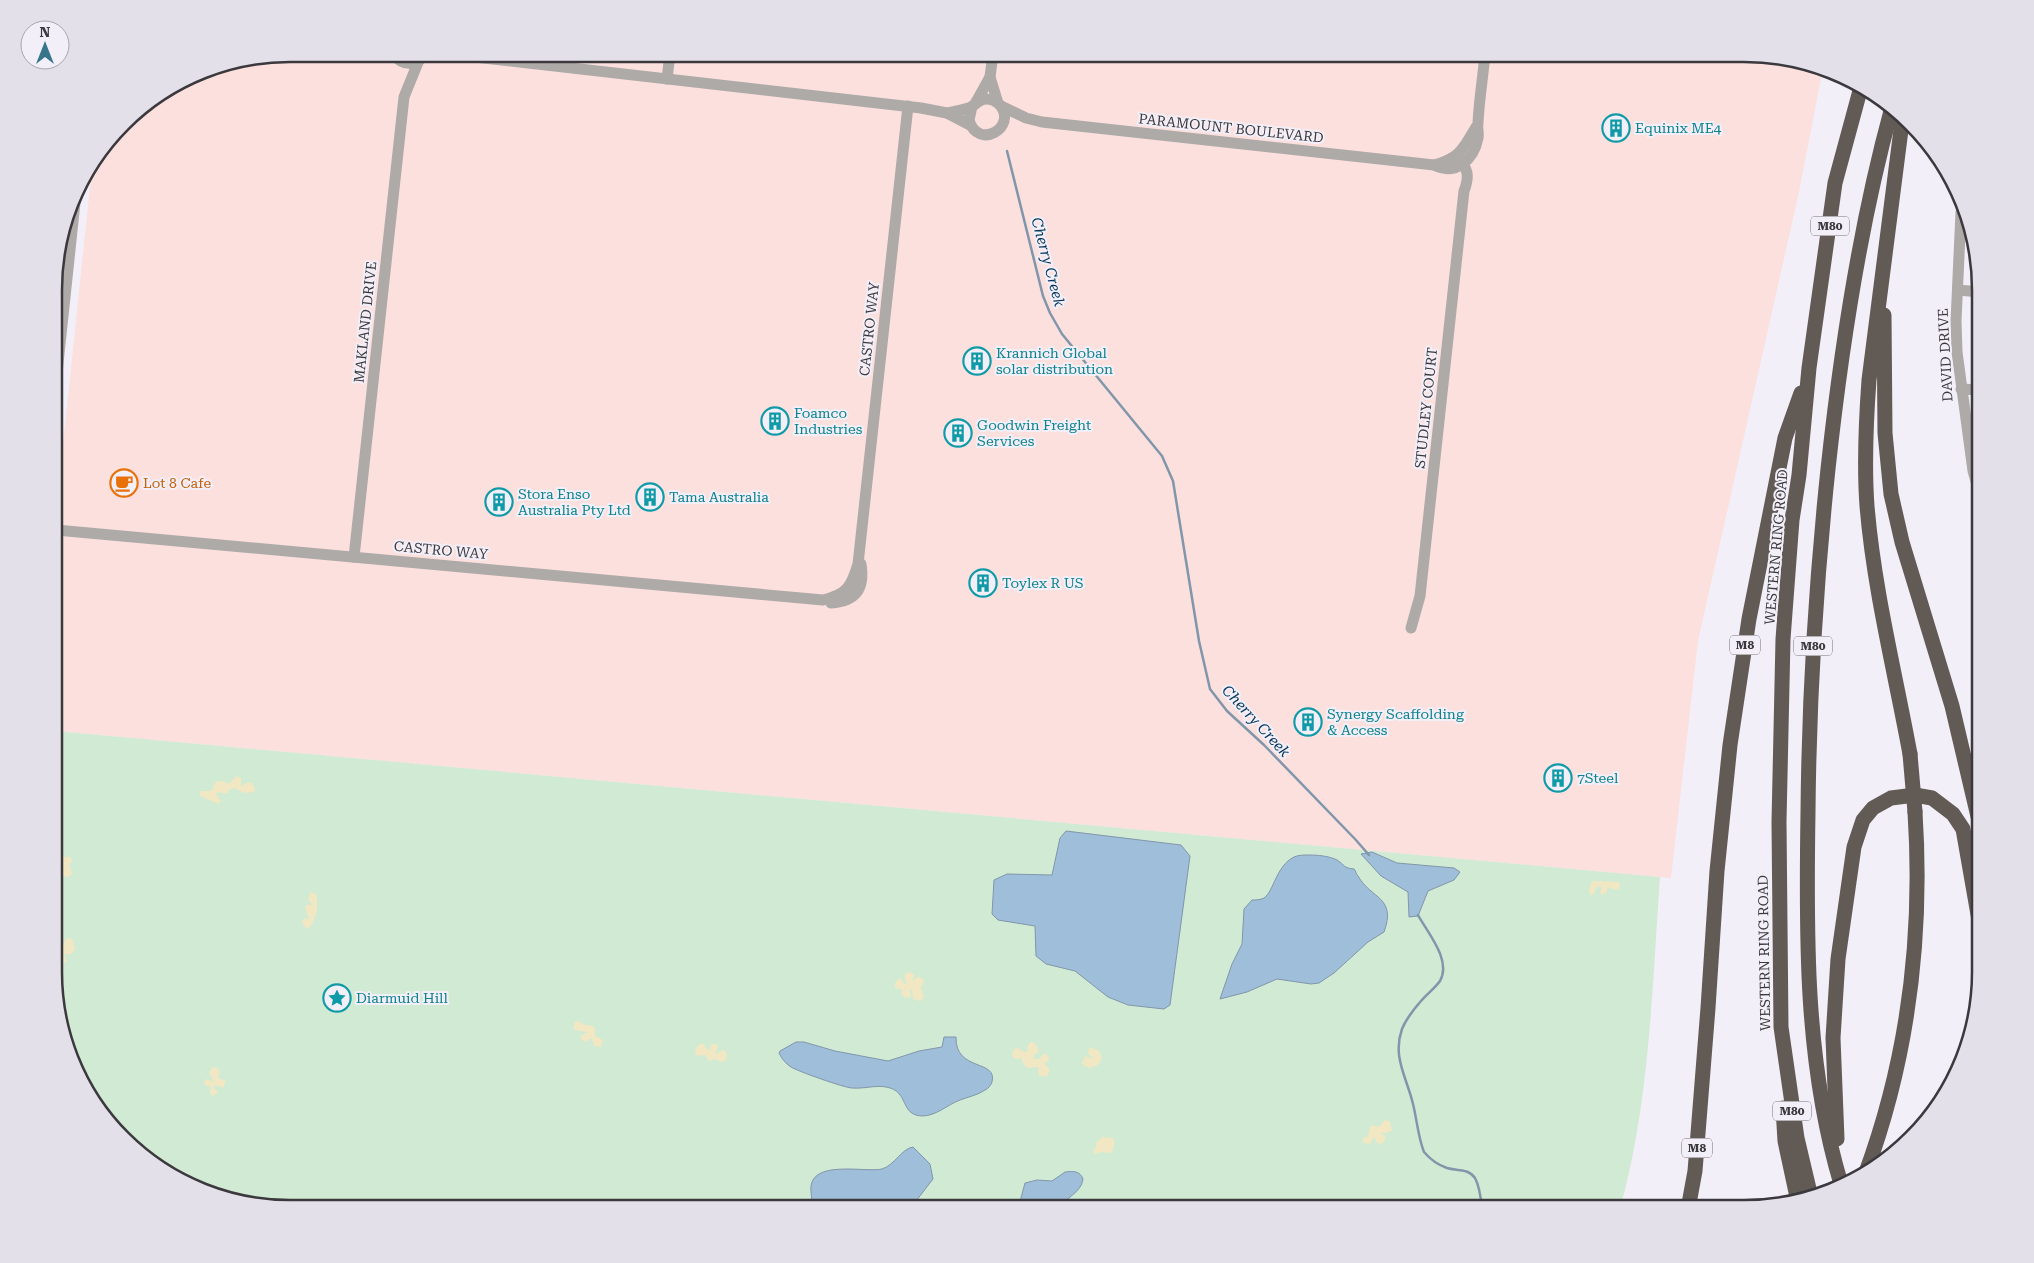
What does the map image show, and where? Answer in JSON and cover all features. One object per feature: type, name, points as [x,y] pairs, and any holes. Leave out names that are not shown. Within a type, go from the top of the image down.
[{"type":"highway","name":"WESTERN RING ROAD","points":[[1809,1191],[1797,1138],[1781,1027],[1778,822],[1782,666],[1792,520],[1799,475],[1809,368],[1835,182],[1859,94]]},
{"type":"highway","name":"M80","points":[[1840,1179],[1827,1134],[1817,1073],[1808,962],[1807,840],[1811,681],[1820,545],[1841,366],[1868,204],[1890,116]]},
{"type":"highway","points":[[1869,1163],[1890,1096],[1901,1050],[1914,954],[1918,891],[1915,812],[1910,754],[1877,582],[1867,505],[1867,411],[1879,292],[1901,126]]},
{"type":"highway","points":[[1879,292],[1885,319],[1885,433],[1891,494],[1911,576],[1948,688],[1972,790]]},
{"type":"highway","name":"M8","points":[[1690,1200],[1695,1172],[1708,1008],[1716,871],[1733,725],[1749,619],[1785,438],[1809,368]]},
{"type":"highway","points":[[1841,1179],[1837,1148],[1834,1094],[1835,998],[1840,940],[1854,847],[1863,820],[1873,808],[1892,798],[1915,795],[1932,798],[1959,821],[1965,835],[1972,877]]},
{"type":"highway","points":[[1781,1027],[1780,1078],[1785,1141],[1796,1194]]},
{"type":"street","name":"MAKLAND DRIVE","points":[[354,557],[406,90],[403,72],[398,62]]},
{"type":"street","name":"MAKLAND DRIVE","points":[[406,90],[420,62]]},
{"type":"street","points":[[519,62],[908,106],[947,113],[985,135],[1026,118]]},
{"type":"street","points":[[667,79],[669,62]]},
{"type":"street","points":[[970,125],[969,115],[990,77],[992,62]]},
{"type":"street","points":[[1459,163],[1476,145],[1478,137],[1484,62]]},
{"type":"street","points":[[990,77],[1005,117],[1001,128]]},
{"type":"street","points":[[947,113],[974,105],[986,99],[1000,105]]},
{"type":"street","name":"PARAMOUNT BOULEVARD","points":[[1000,105],[1026,118],[1053,124],[1434,165],[1459,163]]},
{"type":"street","name":"CASTRO WAY","points":[[62,531],[823,600],[840,595],[850,585],[859,555],[908,106]]},
{"type":"street","name":"STUDLEY COURT","points":[[1411,628],[1420,596],[1464,191],[1458,180],[1459,163]]},
{"type":"street","name":"DAVID DRIVE","points":[[1961,222],[1956,322],[1961,389],[1972,464]]},
{"type":"street","points":[[62,325],[73,223]]},
{"type":"street","points":[[1958,290],[1972,291]]},
{"type":"street","points":[[1961,389],[1972,390]]},
{"type":"shaded area","points":[[290,62],[1744,62],[1774,64],[1803,70],[1821,77],[1799,192],[1698,641],[1671,878],[62,732],[62,454],[91,180],[119,140],[140,119],[164,101],[189,86],[231,70],[260,64]]},
{"type":"green space","points":[[62,732],[1660,877],[1652,1002],[1644,1086],[1630,1168],[1622,1200],[275,1200],[231,1193],[203,1183],[176,1170],[140,1144],[119,1123],[101,1099],[80,1060],[70,1032],[64,1003],[62,973]]},
{"type":"sand","points":[[237,776],[241,778],[241,786],[248,782],[252,783],[255,789],[254,792],[244,793],[235,788],[230,789],[226,794],[218,792],[216,794],[221,801],[219,804],[200,796],[200,791],[211,791],[216,781],[223,781],[228,784]]},
{"type":"sand","points":[[62,856],[71,857],[72,861],[69,865],[72,873],[69,877],[63,876],[63,866],[62,868]]},
{"type":"sand","points":[[1592,881],[1619,882],[1620,888],[1616,890],[1608,887],[1606,893],[1602,895],[1600,892],[1602,887],[1599,886],[1594,894],[1590,895],[1589,889]]},
{"type":"sand","points":[[311,892],[315,893],[317,907],[313,923],[307,929],[302,923],[304,918],[309,920],[305,907],[312,905],[308,899]]},
{"type":"sand","points":[[67,938],[72,939],[75,948],[72,954],[64,954],[67,962],[62,963],[62,943]]},
{"type":"sand","points":[[910,972],[914,975],[913,981],[919,976],[924,981],[921,988],[924,997],[920,1001],[913,999],[912,989],[910,990],[911,997],[906,998],[901,994],[903,990],[895,988],[895,983],[898,979],[902,979],[904,984],[907,984],[904,976]]},
{"type":"sand","points":[[578,1021],[585,1025],[593,1026],[595,1036],[603,1040],[601,1047],[594,1046],[592,1039],[589,1039],[587,1042],[581,1040],[581,1036],[587,1032],[574,1030],[574,1023]]},
{"type":"sand","points":[[1031,1042],[1035,1043],[1039,1051],[1034,1055],[1034,1059],[1038,1059],[1045,1053],[1048,1056],[1049,1061],[1044,1063],[1050,1070],[1047,1076],[1039,1076],[1038,1067],[1028,1068],[1024,1065],[1021,1058],[1015,1059],[1012,1055],[1014,1049],[1018,1048],[1027,1052],[1028,1045]]},
{"type":"sand","points":[[703,1043],[707,1050],[710,1049],[711,1044],[717,1044],[718,1047],[715,1054],[724,1050],[727,1054],[726,1060],[722,1062],[715,1059],[709,1061],[705,1055],[697,1056],[695,1052],[697,1046]]},
{"type":"sand","points":[[1090,1047],[1099,1051],[1102,1058],[1098,1065],[1090,1068],[1082,1063],[1085,1056],[1093,1059],[1088,1053]]},
{"type":"sand","points":[[216,1067],[220,1071],[218,1078],[226,1081],[223,1088],[215,1085],[214,1088],[218,1092],[213,1096],[210,1093],[211,1087],[205,1085],[204,1081],[207,1079],[214,1082],[209,1072],[212,1068]]},
{"type":"sand","points":[[1385,1120],[1390,1122],[1392,1130],[1387,1133],[1381,1133],[1385,1136],[1385,1141],[1379,1145],[1374,1137],[1370,1144],[1363,1143],[1363,1138],[1368,1136],[1370,1127],[1373,1125],[1378,1127]]},
{"type":"sand","points":[[1102,1137],[1113,1138],[1113,1148],[1110,1153],[1101,1152],[1094,1154],[1093,1150],[1096,1148],[1096,1143]]},
{"type":"water","points":[[1066,831],[1181,845],[1190,856],[1170,1005],[1164,1009],[1128,1005],[1108,997],[1075,971],[1046,964],[1036,956],[1035,926],[998,920],[992,914],[994,880],[1007,874],[1052,875],[1060,838]]},
{"type":"water","points":[[1372,852],[1397,863],[1454,868],[1460,872],[1454,880],[1428,891],[1418,916],[1409,917],[1408,892],[1381,876],[1361,854]]},
{"type":"water","points":[[1301,855],[1320,856],[1337,860],[1346,867],[1354,869],[1363,884],[1381,900],[1387,912],[1384,932],[1368,942],[1334,973],[1319,983],[1311,984],[1277,979],[1247,992],[1220,999],[1232,964],[1242,944],[1244,909],[1252,900],[1262,899],[1267,895],[1279,872],[1288,861]]},
{"type":"water","points":[[944,1037],[956,1037],[962,1056],[989,1070],[992,1075],[992,1082],[982,1092],[927,1116],[915,1115],[910,1112],[899,1093],[893,1089],[886,1087],[852,1088],[831,1082],[791,1067],[779,1053],[796,1042],[804,1042],[835,1051],[888,1061],[919,1051],[942,1047]]},
{"type":"water","points":[[913,1147],[930,1164],[933,1179],[917,1200],[812,1200],[812,1181],[818,1175],[839,1169],[882,1169],[891,1164],[909,1148]]},
{"type":"water","points":[[1065,1172],[1076,1172],[1083,1179],[1076,1192],[1067,1200],[1020,1200],[1025,1183],[1037,1180],[1052,1181]]},
{"type":"waterway","name":"Cherry Creek","points":[[1007,151],[1043,296],[1050,313],[1062,334],[1162,456],[1173,481],[1199,641],[1210,689],[1227,711],[1264,745],[1369,855]]},
{"type":"waterway","name":"Cherry Creek","points":[[1418,915],[1441,955],[1443,973],[1440,981],[1423,998],[1402,1029],[1399,1039],[1401,1067],[1413,1104],[1424,1152],[1440,1165],[1466,1171],[1472,1175],[1478,1185],[1481,1200]]},
{"type":"place","name":"Equinix ME4","points":[[1616,128]]},
{"type":"place","name":"Krannich Global solar distribution","points":[[977,361]]},
{"type":"place","name":"Foamco Industries","points":[[775,421]]},
{"type":"place","name":"Goodwin Freight Services","points":[[958,433]]},
{"type":"place","name":"Lot 8 Cafe","points":[[124,483]]},
{"type":"place","name":"Tama Australia","points":[[650,497]]},
{"type":"place","name":"Stora Enso Australia Pty Ltd","points":[[499,502]]},
{"type":"place","name":"Toylex R US","points":[[983,583]]},
{"type":"place","name":"Synergy Scaffolding & Access","points":[[1308,722]]},
{"type":"place","name":"7Steel","points":[[1558,778]]},
{"type":"place","name":"Diarmuid Hill","points":[[337,998]]}]
